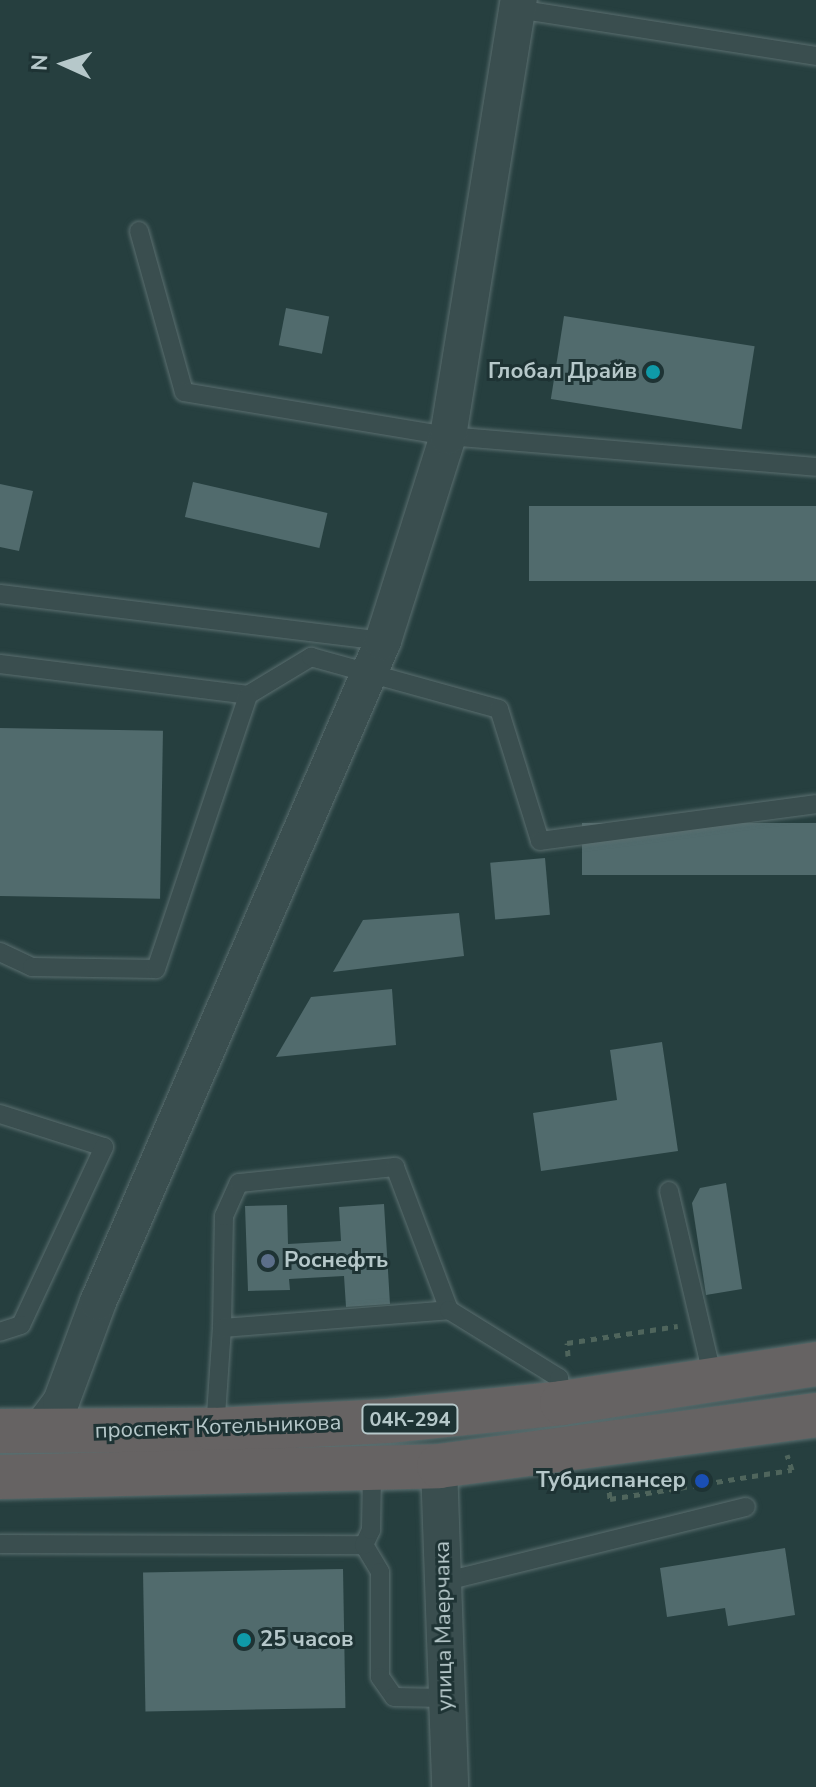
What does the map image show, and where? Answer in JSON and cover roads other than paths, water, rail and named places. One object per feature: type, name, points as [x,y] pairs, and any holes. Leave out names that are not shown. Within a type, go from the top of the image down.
[{"type":"highway","name":"проспект Котельникова","points":[[19,1431],[215,1430],[562,1403],[816,1364]]},
{"type":"highway","name":"проспект Котельникова","points":[[0,1477],[439,1466],[816,1415]]},
{"type":"street","points":[[19,1431],[61,1402],[122,1244],[377,656],[448,436],[518,4]]},
{"type":"street","name":"улица Маерчака","points":[[439,1466],[450,1787]]},
{"type":"lane","points":[[518,4],[816,56]]},
{"type":"lane","points":[[139,231],[184,392],[448,436],[816,467]]},
{"type":"lane","points":[[0,594],[377,656],[499,709],[540,841],[816,804]]},
{"type":"lane","points":[[0,664],[248,695],[311,657],[377,656]]},
{"type":"lane","points":[[0,952],[32,967],[156,969],[248,695]]},
{"type":"lane","points":[[0,1114],[104,1147],[21,1325],[0,1332]]},
{"type":"lane","points":[[215,1430],[222,1328],[224,1216],[239,1183],[395,1167],[449,1310]]},
{"type":"lane","points":[[669,1191],[713,1382]]},
{"type":"lane","points":[[222,1328],[449,1310],[559,1378],[562,1403]]},
{"type":"lane","points":[[364,1545],[371,1530],[372,1470]]},
{"type":"lane","points":[[442,1582],[746,1507]]},
{"type":"lane","points":[[0,1544],[364,1545]]},
{"type":"lane","points":[[364,1545],[380,1572],[380,1677],[394,1697],[445,1698]]},
{"type":"place","name":"Глобал Драйв","points":[[653,372]]},
{"type":"place","name":"Роснефть","points":[[268,1261]]},
{"type":"place","name":"Тубдиспансер","points":[[702,1481]]},
{"type":"place","name":"25 часов","points":[[244,1640]]}]
